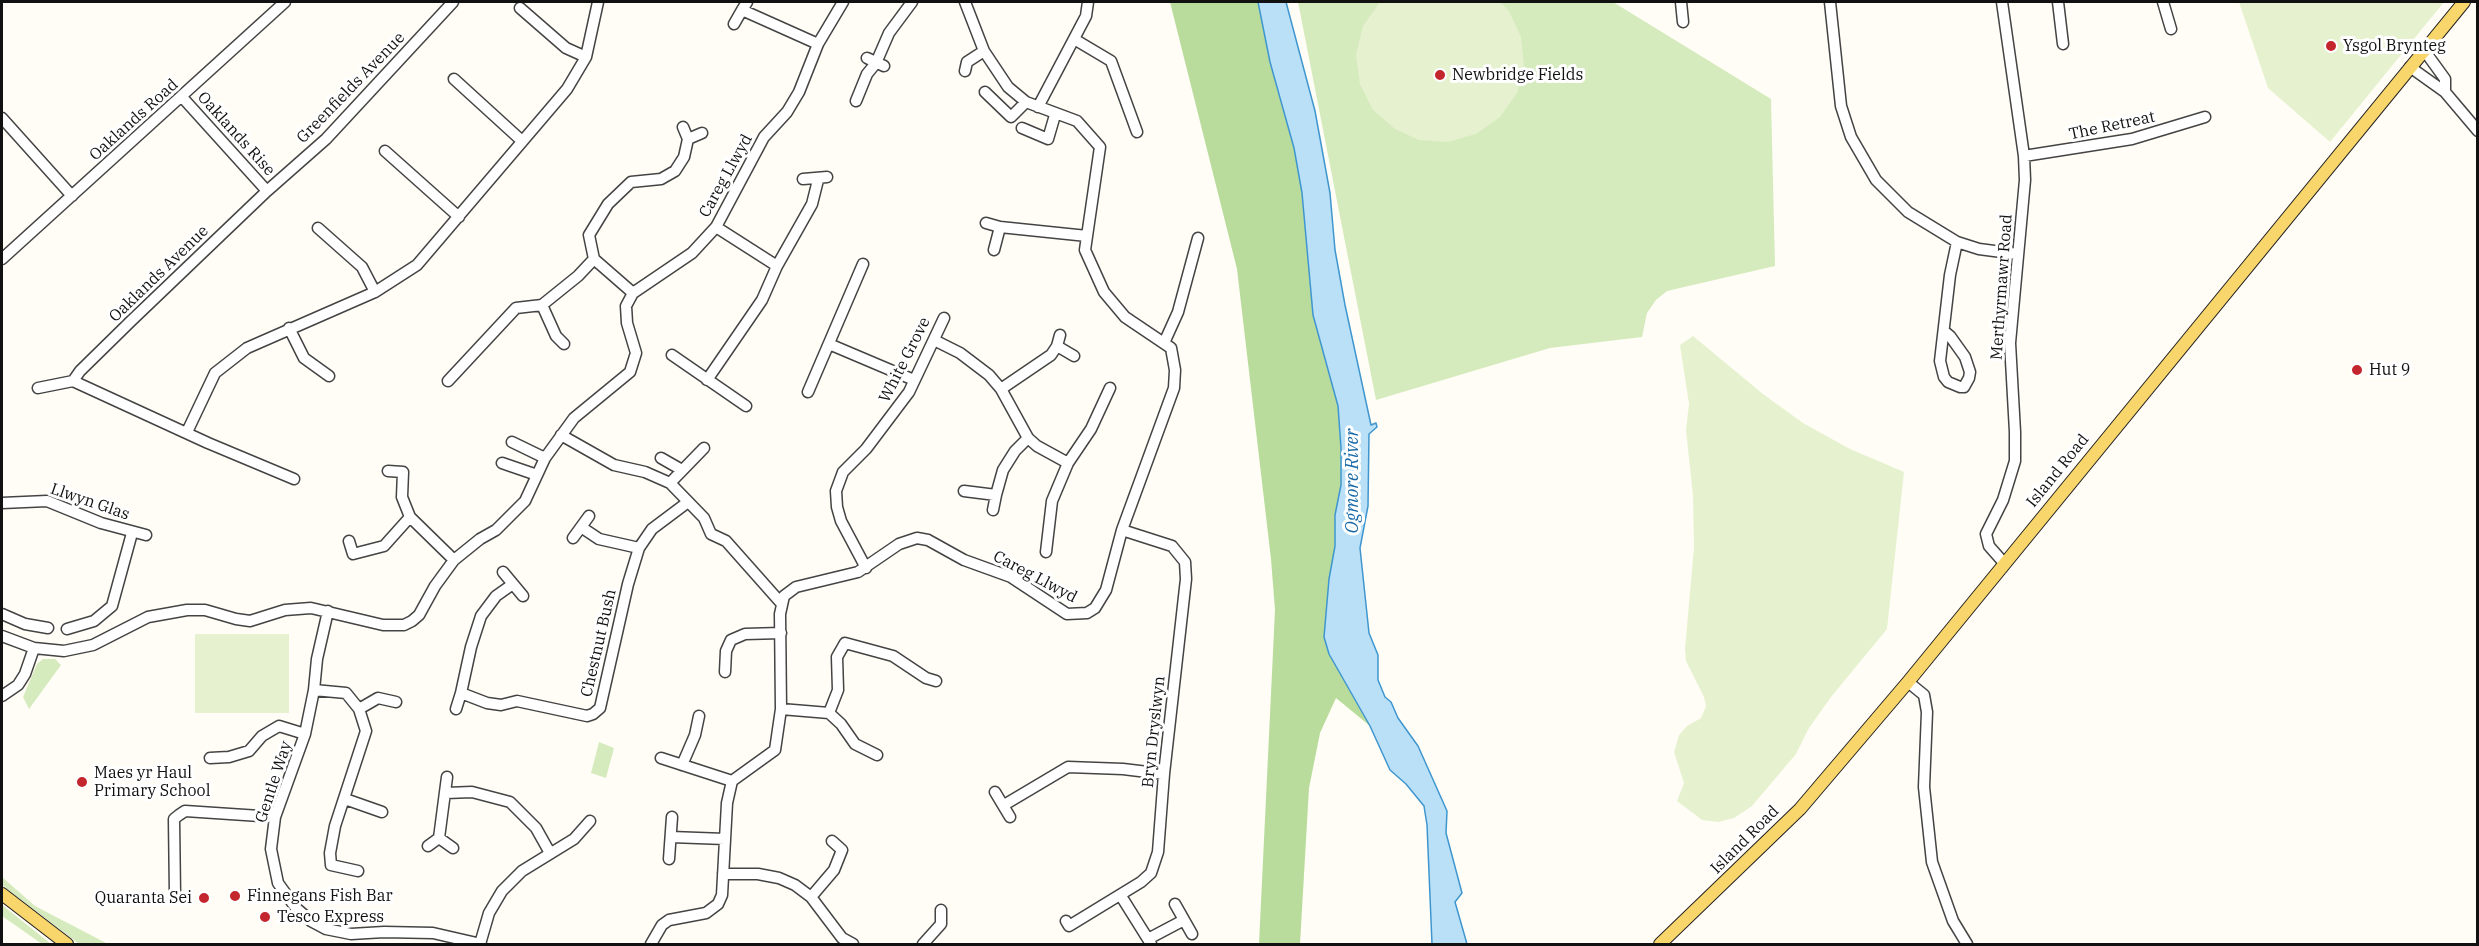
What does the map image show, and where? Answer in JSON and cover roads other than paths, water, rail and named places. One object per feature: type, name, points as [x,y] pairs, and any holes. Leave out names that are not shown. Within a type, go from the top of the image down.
[{"type":"main road","name":"Island Road","points":[[1660,945],[1800,809],[1908,682],[2464,2]]},
{"type":"main road","points":[[2,894],[68,945]]},
{"type":"street","name":"Oaklands Road","points":[[2,259],[285,2]]},
{"type":"street","name":"Greenfields Avenue","points":[[267,191],[326,139],[453,2]]},
{"type":"street","points":[[187,432],[215,373],[247,348],[375,292],[417,265],[567,89],[586,57],[598,2]]},
{"type":"street","name":"Careg Llwyd","points":[[633,293],[692,253],[716,227],[764,138],[787,112],[799,92],[818,44],[843,2]]},
{"type":"street","points":[[856,101],[867,74],[876,63],[889,33],[912,2]]},
{"type":"street","points":[[965,2],[984,51],[1008,87],[1026,102],[1055,115],[1077,121],[1100,147],[1085,250],[1104,292],[1125,317],[1164,343],[1178,312],[1198,238]]},
{"type":"street","points":[[1038,107],[1086,16],[1088,2]]},
{"type":"street","points":[[1681,2],[1683,22]]},
{"type":"street","points":[[1830,2],[1841,106],[1858,152],[1876,180],[1898,204],[1918,220],[1957,242],[1978,249],[2017,254]]},
{"type":"street","name":"Merthyrmawr Road","points":[[2002,2],[2024,156],[2025,180],[2010,343],[2015,461],[2003,500],[1986,534],[1989,546],[2004,563]]},
{"type":"street","points":[[2058,2],[2063,44]]},
{"type":"street","points":[[2163,2],[2171,29]]},
{"type":"street","points":[[734,24],[745,6],[818,44]]},
{"type":"street","points":[[520,8],[566,48],[586,57]]},
{"type":"street","points":[[1074,39],[1112,61],[1137,132]]},
{"type":"street","points":[[2424,50],[2445,79],[2445,92]]},
{"type":"street","points":[[965,71],[967,62],[984,51]]},
{"type":"street","points":[[2410,67],[2445,92],[2478,131]]},
{"type":"street","points":[[454,79],[522,141]]},
{"type":"street","points":[[986,92],[1011,117],[1026,102]]},
{"type":"street","name":"Oaklands Rise","points":[[183,97],[267,191]]},
{"type":"street","points":[[1022,128],[1048,139],[1055,115]]},
{"type":"street","name":"The Retreat","points":[[2024,156],[2132,139],[2205,117]]},
{"type":"street","points":[[2,118],[72,196]]},
{"type":"street","points":[[48,628],[25,624],[6,616],[2,636],[34,648],[64,651],[93,645],[141,620],[174,611],[206,610],[243,621],[300,607],[327,611],[383,625],[404,625],[419,615],[435,586],[454,561],[480,538],[496,530],[525,501],[545,458],[561,435],[584,409],[630,372],[636,354],[627,323],[626,306],[633,293],[594,259],[589,235],[608,204],[631,182],[661,179],[675,171],[684,157],[687,139],[683,127]]},
{"type":"street","points":[[687,139],[702,133]]},
{"type":"street","points":[[385,151],[459,217]]},
{"type":"street","points":[[707,380],[762,300],[777,266],[812,204],[823,179],[803,179]]},
{"type":"street","name":"Oaklands Avenue","points":[[73,381],[80,371],[267,191]]},
{"type":"street","points":[[986,223],[1000,227],[1087,236]]},
{"type":"street","points":[[716,227],[777,266]]},
{"type":"street","points":[[994,250],[1000,227]]},
{"type":"street","points":[[318,228],[362,267],[375,292]]},
{"type":"street","points":[[1944,331],[1965,357],[1970,372],[1965,387],[1953,385],[1944,377],[1940,361],[1950,275],[1957,242]]},
{"type":"street","points":[[448,381],[516,308],[542,305],[578,276],[594,259]]},
{"type":"street","points":[[808,392],[863,264]]},
{"type":"street","points":[[542,305],[556,336],[564,344]]},
{"type":"street","name":"White Grove","points":[[866,568],[841,521],[836,491],[843,472],[866,449],[909,392],[944,318]]},
{"type":"street","points":[[289,328],[304,358],[329,376]]},
{"type":"street","points":[[1001,389],[1051,355],[1060,335]]},
{"type":"street","points":[[934,340],[974,363],[1001,389],[1028,438],[1037,446],[1068,463]]},
{"type":"street","name":"Careg Llwyd","points":[[781,603],[784,596],[796,587],[842,578],[866,568],[908,540],[917,538],[928,540],[964,560],[1011,577],[1059,610],[1075,615],[1095,608],[1102,599],[1122,530],[1174,388],[1173,356],[1171,348],[1164,343]]},
{"type":"street","points":[[829,344],[914,380]]},
{"type":"street","points":[[1057,346],[1074,356]]},
{"type":"street","points":[[672,355],[746,406]]},
{"type":"street","points":[[38,388],[73,381],[294,479]]},
{"type":"street","points":[[1046,552],[1052,501],[1068,463],[1091,429],[1110,388]]},
{"type":"street","points":[[561,435],[614,465],[645,472],[670,483],[704,518],[711,534],[726,541],[781,603],[781,709],[775,750],[732,781],[727,803],[722,895],[712,910],[699,916],[669,920],[657,930],[651,945]]},
{"type":"street","points":[[993,510],[1003,470],[1015,451],[1028,438]]},
{"type":"street","points":[[512,442],[545,458]]},
{"type":"street","points":[[670,483],[704,448]]},
{"type":"street","points":[[661,458],[682,470]]},
{"type":"street","points":[[502,463],[537,475]]},
{"type":"street","points":[[388,471],[403,472],[402,497],[410,517],[454,561]]},
{"type":"street","points":[[964,491],[996,495]]},
{"type":"street","name":"Llwyn Glas","points":[[2,503],[47,501],[132,533],[146,535]]},
{"type":"street","name":"Chestnut Bush","points":[[461,693],[487,703],[501,705],[517,701],[587,716],[593,714],[600,708],[628,584],[639,548],[652,529],[688,502]]},
{"type":"street","points":[[573,538],[589,516]]},
{"type":"street","points":[[349,541],[353,554],[384,546],[410,517]]},
{"type":"street","points":[[581,527],[599,538],[639,548]]},
{"type":"street","name":"Bryn Dryslwyn","points":[[1069,927],[1141,882],[1151,873],[1158,852],[1164,774],[1186,579],[1185,562],[1172,546],[1122,530]]},
{"type":"street","name":"Llwyn Glas","points":[[67,629],[87,625],[112,606],[132,533]]},
{"type":"street","points":[[503,572],[524,596]]},
{"type":"street","points":[[456,709],[481,616],[496,596],[513,584]]},
{"type":"street","name":"Gentle Way","points":[[327,611],[305,734],[275,817],[271,849],[278,883],[296,908],[311,921],[326,929],[351,934],[433,933],[480,944]]},
{"type":"street","points":[[725,672],[726,651],[731,640],[746,634],[781,633]]},
{"type":"street","points":[[829,713],[838,690],[837,657],[845,643],[893,656],[926,678],[936,681]]},
{"type":"street","points":[[2,696],[18,685],[25,674],[34,648]]},
{"type":"street","points":[[1908,682],[1924,695],[1927,712],[1924,787],[1932,862],[1953,921],[1967,945]]},
{"type":"street","points":[[314,690],[346,693],[359,708],[366,731],[335,826],[330,853],[331,865],[358,871]]},
{"type":"street","points":[[359,708],[378,698],[396,702]]},
{"type":"street","points":[[781,709],[829,713],[841,724],[855,744],[878,755]]},
{"type":"street","points":[[682,765],[695,735],[699,716]]},
{"type":"street","points":[[210,758],[229,757],[249,752],[262,736],[279,726],[305,734]]},
{"type":"street","points":[[661,758],[732,781]]},
{"type":"street","points":[[1004,805],[1068,767],[1112,768],[1164,774]]},
{"type":"street","points":[[428,846],[440,838],[447,777]]},
{"type":"street","points":[[446,793],[472,792],[510,802],[536,828],[550,854]]},
{"type":"street","points":[[995,792],[1010,817]]},
{"type":"street","points":[[345,799],[382,812]]},
{"type":"street","points":[[175,895],[174,819],[179,814],[185,811],[275,817]]},
{"type":"street","points":[[669,859],[672,817]]},
{"type":"street","points":[[480,944],[489,913],[502,891],[522,871],[574,839],[590,821]]},
{"type":"street","points":[[671,837],[725,839]]},
{"type":"street","points":[[440,838],[453,848]]},
{"type":"street","points":[[811,897],[834,870],[842,850],[832,841]]},
{"type":"street","points":[[723,874],[758,874],[779,878],[795,885],[811,897],[839,941],[853,945]]},
{"type":"street","points":[[1121,896],[1149,942],[1184,920]]},
{"type":"street","points":[[1175,904],[1192,934]]},
{"type":"street","points":[[923,945],[941,924],[941,910]]},
{"type":"water","name":"Ogmore River","points":[[1258,2],[1286,2],[1315,111],[1330,193],[1335,250],[1345,305],[1371,425],[1376,423],[1377,427],[1369,434],[1368,506],[1360,548],[1369,633],[1378,655],[1378,680],[1385,697],[1391,702],[1398,718],[1418,746],[1447,811],[1446,833],[1462,893],[1455,902],[1467,944],[1432,944],[1427,825],[1424,806],[1406,784],[1390,770],[1370,726],[1329,654],[1324,637],[1329,579],[1335,546],[1335,515],[1341,485],[1338,406],[1313,315],[1302,193],[1294,148],[1270,62]]},
{"type":"place","name":"Ysgol Brynteg","points":[[2331,46]]},
{"type":"place","name":"Newbridge Fields","points":[[1440,75]]},
{"type":"place","name":"Hut 9","points":[[2357,370]]},
{"type":"place","name":"Maes yr Haul Primary School","points":[[82,782]]},
{"type":"place","name":"Finnegans Fish Bar","points":[[235,896]]},
{"type":"place","name":"Quaranta Sei","points":[[204,898]]},
{"type":"place","name":"Tesco Express","points":[[265,917]]}]
